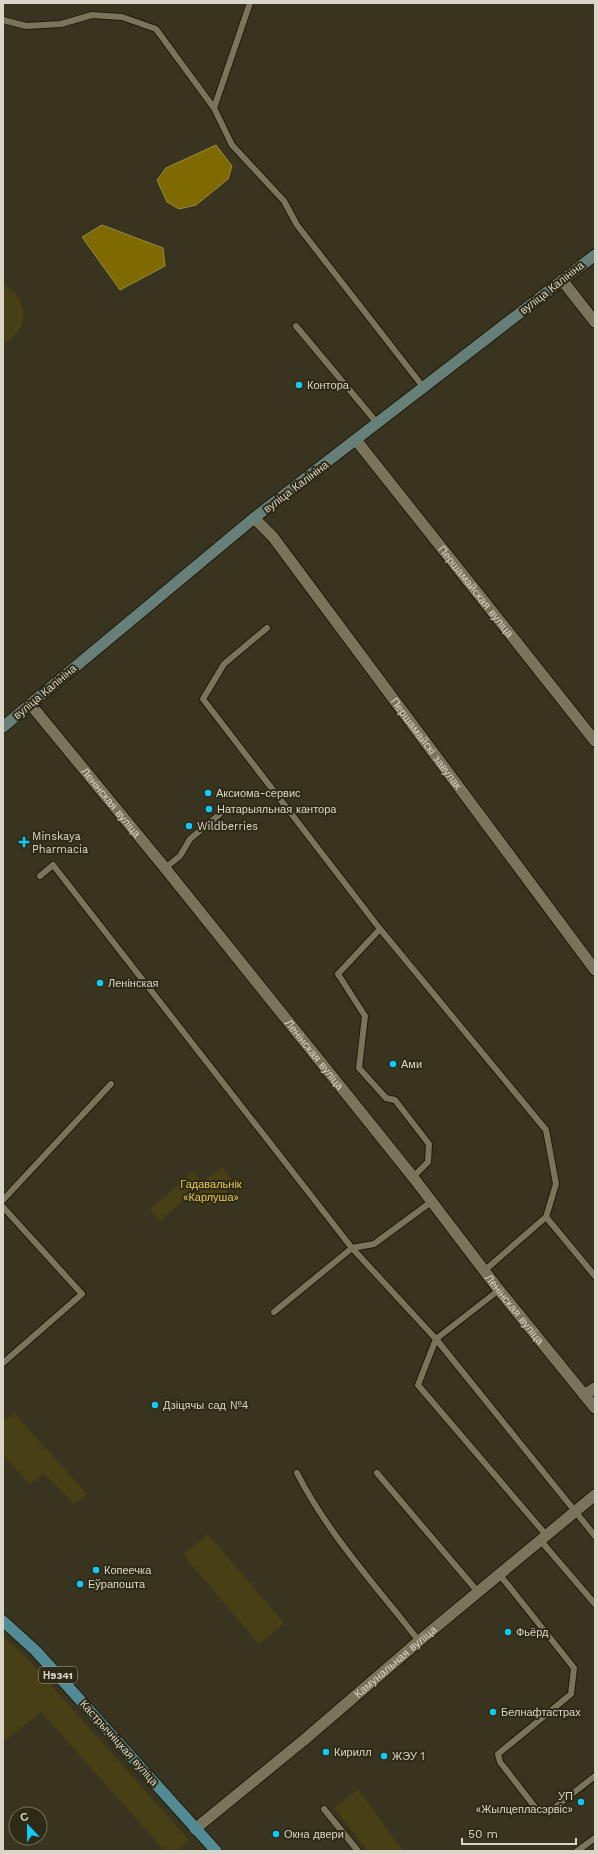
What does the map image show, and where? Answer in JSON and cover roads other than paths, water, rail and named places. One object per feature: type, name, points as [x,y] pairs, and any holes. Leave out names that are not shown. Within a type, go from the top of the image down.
[{"type":"main road","name":"вуліца Калініна","points":[[3,727],[254,518],[378,424],[595,255]]},
{"type":"main road","name":"Кастрычніцкая вуліца","points":[[3,1621],[36,1651],[216,1851]]},
{"type":"street","points":[[562,280],[595,322]]},
{"type":"street","name":"Першамайская вуліца","points":[[356,440],[595,741]]},
{"type":"street","name":"Першамайскі завулак","points":[[254,518],[273,537],[595,970]]},
{"type":"street","name":"Ленінская вуліца","points":[[31,704],[165,868],[413,1178],[499,1290],[595,1408]]},
{"type":"street","points":[[584,1395],[595,1388]]},
{"type":"street","name":"Камунальная вуліца","points":[[195,1829],[304,1740],[419,1641],[595,1495]]},
{"type":"lane","points":[[214,108],[250,3]]},
{"type":"lane","points":[[3,20],[26,26],[61,24],[92,15],[122,16],[156,29],[214,108],[232,145],[284,201],[297,225],[424,388]]},
{"type":"lane","points":[[296,326],[378,424]]},
{"type":"lane","points":[[267,628],[224,664],[203,699],[380,929],[546,1130],[556,1184],[546,1217],[484,1271]]},
{"type":"lane","points":[[165,868],[180,856],[190,839],[220,814]]},
{"type":"lane","points":[[40,876],[52,865],[352,1248],[436,1339],[595,1536]]},
{"type":"lane","points":[[380,929],[338,974],[365,1016],[359,1068],[386,1098],[395,1100],[429,1144],[428,1162],[413,1178]]},
{"type":"lane","points":[[3,1200],[111,1084]]},
{"type":"lane","points":[[274,1312],[352,1248],[374,1244],[431,1202]]},
{"type":"lane","points":[[3,1207],[82,1294],[3,1363]]},
{"type":"lane","points":[[546,1217],[595,1276]]},
{"type":"lane","points":[[499,1290],[436,1339],[418,1385],[544,1538],[595,1604]]},
{"type":"lane","points":[[297,1473],[305,1490],[331,1528],[419,1641]]},
{"type":"lane","points":[[377,1473],[478,1592]]},
{"type":"lane","points":[[500,1575],[574,1668],[571,1694],[498,1754],[500,1762],[538,1811],[549,1812],[595,1776]]},
{"type":"lane","points":[[324,1809],[358,1851]]},
{"type":"lane","points":[[577,1851],[595,1838]]},
{"type":"place","name":"Контора","points":[[299,385]]},
{"type":"place","name":"Аксиома-сервис","points":[[208,793]]},
{"type":"place","name":"Натарыяльная кантора","points":[[209,809]]},
{"type":"place","name":"Wildberries","points":[[189,826]]},
{"type":"place","name":"Minskaya Pharmacia","points":[[24,842]]},
{"type":"place","name":"Ленінская","points":[[100,983]]},
{"type":"place","name":"Ами","points":[[393,1064]]},
{"type":"place","name":"Дзіцячы сад №4","points":[[155,1405]]},
{"type":"place","name":"Копеечка","points":[[96,1570]]},
{"type":"place","name":"Еўрапошта","points":[[80,1584]]},
{"type":"place","name":"Фьёрд","points":[[508,1632]]},
{"type":"place","name":"Белнафтастрах","points":[[493,1712]]},
{"type":"place","name":"Кирилл","points":[[326,1752]]},
{"type":"place","name":"ЖЭУ 1","points":[[384,1756]]},
{"type":"place","name":"УП «Жылцепласэрвіс»","points":[[581,1802]]},
{"type":"place","name":"Окна двери","points":[[276,1834]]},
{"type":"park label","name":"Гадавальнік «Карлуша»","points":[[211,1190]]}]
